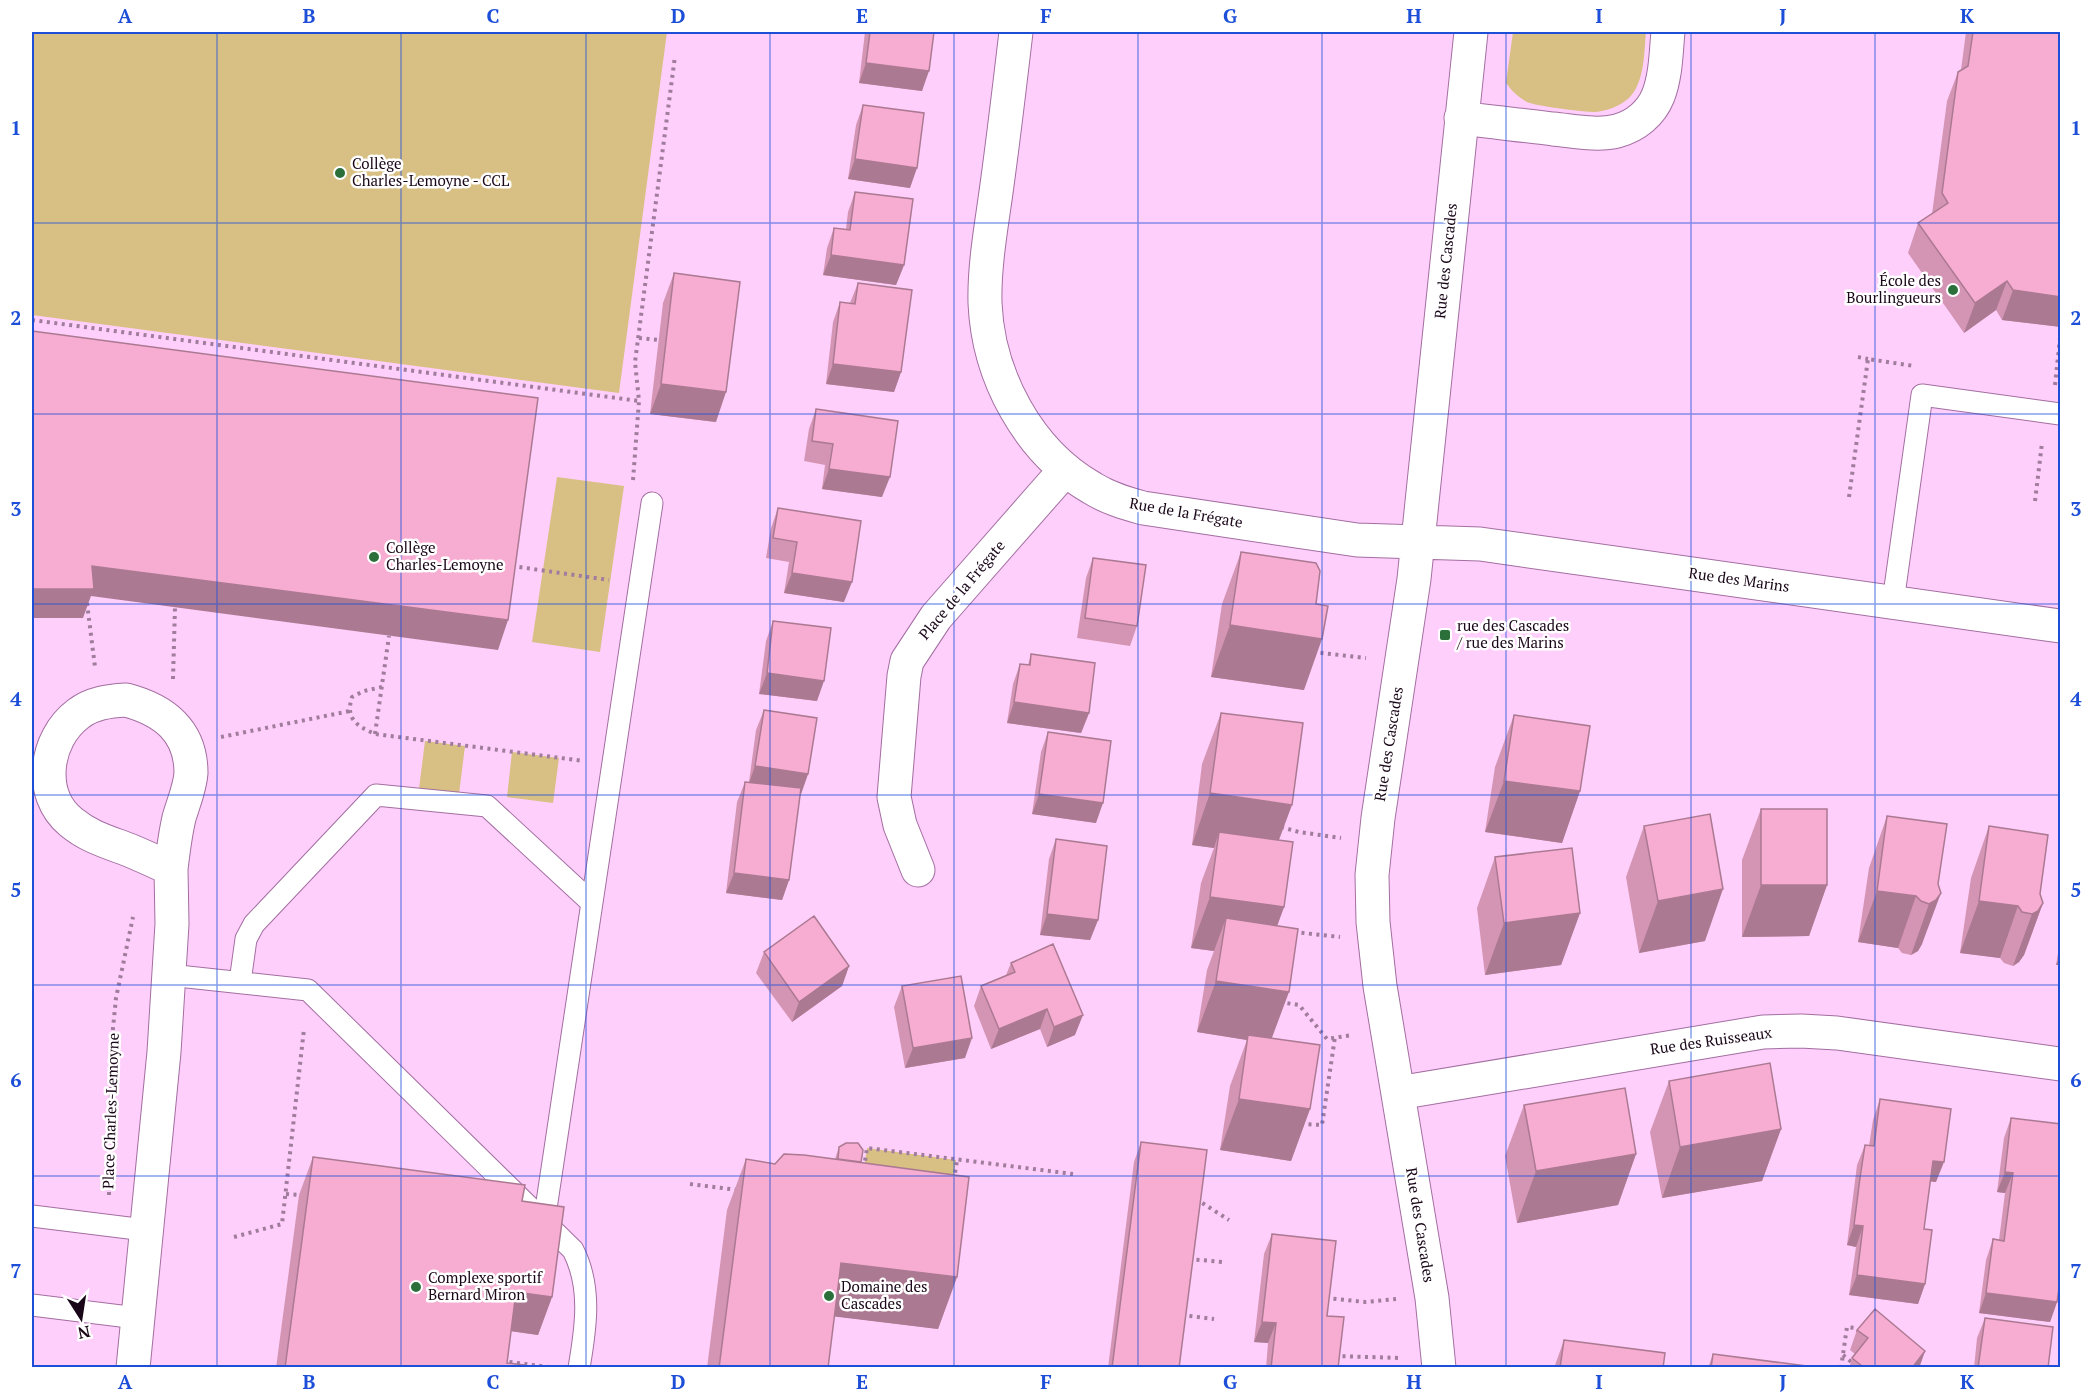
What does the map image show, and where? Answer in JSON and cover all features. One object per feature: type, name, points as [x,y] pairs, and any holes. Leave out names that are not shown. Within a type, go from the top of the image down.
[{"type":"street","name":"Rue de la Frégate","points":[[1016,32],[986,279],[987,322],[996,363],[1012,404],[1038,443],[1065,470],[1092,489],[1143,508],[1357,540],[1418,542]]},
{"type":"street","name":"Rue des Cascades","points":[[1438,1368],[1432,1298],[1375,951],[1372,875],[1378,818],[1418,542],[1471,32]]},
{"type":"street","points":[[1461,118],[1601,133],[1618,130],[1635,123],[1648,112],[1658,95],[1663,78],[1668,32]]},
{"type":"street","name":"Place de la Frégate","points":[[918,870],[900,825],[894,797],[907,661],[936,617],[1065,470]]},
{"type":"street","name":"Rue des Marins","points":[[1418,542],[1480,544],[2061,626]]},
{"type":"street","points":[[133,1368],[164,1052],[173,897],[171,869],[174,842],[191,774],[189,753],[180,733],[166,716],[147,705],[126,700],[101,702],[79,713],[61,730],[51,752],[49,777],[55,801],[69,821],[89,835],[171,869]]},
{"type":"street","name":"Rue des Ruisseaux","points":[[1398,1093],[1763,1032],[1837,1033],[2061,1064]]},
{"type":"lane","points":[[1893,602],[1922,395],[2061,414]]},
{"type":"lane","points":[[544,1222],[652,503]]},
{"type":"lane","points":[[240,982],[246,939],[254,924],[376,795],[488,806],[592,903]]},
{"type":"lane","points":[[169,975],[308,990],[573,1250],[579,1261],[583,1277],[586,1317],[579,1368]]},
{"type":"lane","points":[[32,1216],[145,1230]]},
{"type":"lane","points":[[32,1305],[137,1318]]},
{"type":"path","points":[[633,486],[639,401],[635,362],[675,56]]},
{"type":"path","points":[[32,320],[639,401]]},
{"type":"path","points":[[638,338],[659,340]]},
{"type":"path","points":[[2055,385],[2061,338]]},
{"type":"path","points":[[1858,357],[1868,359]]},
{"type":"path","points":[[2035,501],[2043,436]]},
{"type":"path","points":[[509,566],[611,581]]},
{"type":"path","points":[[87,596],[96,674]]},
{"type":"path","points":[[173,687],[175,607]]},
{"type":"path","points":[[375,734],[389,636]]},
{"type":"path","points":[[1308,651],[1370,659]]},
{"type":"path","points":[[382,687],[364,691],[352,697],[349,705],[350,715],[358,726],[375,734],[587,762]]},
{"type":"path","points":[[1277,826],[1299,832],[1347,839]]},
{"type":"path","name":"Place Charles-Lemoyne","points":[[108,1225],[112,1038],[116,998],[134,916]]},
{"type":"path","points":[[1289,931],[1345,938]]},
{"type":"path","points":[[1276,1001],[1299,1005],[1327,1039],[1359,1034]]},
{"type":"path","points":[[234,1237],[282,1224],[305,1019]]},
{"type":"path","points":[[1297,1124],[1322,1125],[1335,1037]]},
{"type":"path","points":[[864,1172],[867,1148],[1073,1174]]},
{"type":"path","points":[[952,1190],[957,1160]]},
{"type":"path","points":[[690,1184],[743,1190]]},
{"type":"path","points":[[286,1194],[299,1195]]},
{"type":"path","points":[[1196,1198],[1229,1220]]},
{"type":"path","points":[[1188,1259],[1223,1262]]},
{"type":"path","points":[[1324,1298],[1365,1302],[1403,1299]]},
{"type":"path","points":[[1181,1315],[1215,1319]]},
{"type":"path","points":[[1841,1368],[1847,1327],[1856,1328],[1862,1335]]},
{"type":"path","points":[[1843,1355],[1855,1366]]},
{"type":"path","points":[[1334,1356],[1408,1358]]},
{"type":"path","points":[[498,1360],[555,1368]]},
{"type":"shaded area","name":"Collège Charles-Lemoyne - CCL","points":[[32,32],[667,32],[619,393],[32,315]]},
{"type":"shaded area","points":[[1513,32],[1646,32],[1643,66],[1638,84],[1625,101],[1613,108],[1600,111],[1560,109],[1527,102],[1515,94],[1506,83]]},
{"type":"shaded area","points":[[557,477],[624,486],[600,652],[532,642]]},
{"type":"shaded area","points":[[425,741],[465,746],[459,794],[419,789]]},
{"type":"shaded area","points":[[512,752],[559,758],[553,803],[507,797]]},
{"type":"shaded area","points":[[867,1148],[956,1160],[949,1210],[862,1183]]},
{"type":"building","points":[[870,32],[934,32],[929,71],[866,63]]},
{"type":"building","points":[[1973,32],[2061,32],[2061,297],[2013,290],[2007,281],[1975,303],[1918,223],[1948,203],[1942,193],[1958,72],[1968,66]]},
{"type":"building","points":[[863,105],[924,113],[917,168],[855,159]]},
{"type":"building","points":[[855,192],[913,199],[904,265],[831,255],[834,228],[850,230]]},
{"type":"building","points":[[674,273],[740,282],[726,392],[661,384]]},
{"type":"building","points":[[858,283],[912,290],[901,372],[833,364],[840,302],[855,304]]},
{"type":"building","points":[[32,331],[538,398],[508,620],[92,566],[94,589],[32,589]]},
{"type":"building","points":[[816,409],[898,421],[890,477],[829,469],[833,444],[812,441]]},
{"type":"building","points":[[778,508],[861,521],[852,582],[792,573],[797,542],[773,538]]},
{"type":"building","points":[[1241,552],[1316,563],[1320,571],[1316,604],[1328,606],[1322,639],[1230,625]]},
{"type":"building","points":[[1093,558],[1146,565],[1137,626],[1085,618]]},
{"type":"building","points":[[773,621],[831,628],[824,681],[767,673]]},
{"type":"building","points":[[1031,654],[1095,663],[1089,713],[1014,702],[1020,664],[1030,665]]},
{"type":"building","points":[[764,710],[817,718],[808,774],[755,766]]},
{"type":"building","points":[[1221,713],[1303,723],[1292,805],[1210,793]]},
{"type":"building","points":[[1514,715],[1590,726],[1580,791],[1504,781]]},
{"type":"building","points":[[1048,732],[1111,741],[1103,803],[1039,794]]},
{"type":"building","points":[[745,782],[801,788],[789,880],[734,873]]},
{"type":"building","points":[[1761,809],[1827,809],[1827,885],[1761,885]]},
{"type":"building","points":[[1710,814],[1723,889],[1658,901],[1644,826]]},
{"type":"building","points":[[1887,816],[1947,824],[1938,884],[1941,893],[1929,904],[1916,896],[1877,891]]},
{"type":"building","points":[[1989,826],[2048,835],[2040,894],[2043,903],[2038,911],[2032,914],[2022,912],[2018,906],[1979,901]]},
{"type":"building","points":[[1219,832],[1293,842],[1284,907],[1210,897]]},
{"type":"building","points":[[1056,839],[1107,846],[1098,920],[1047,914]]},
{"type":"building","points":[[1572,848],[1580,913],[1504,923],[1495,857]]},
{"type":"building","points":[[814,916],[849,966],[799,1002],[764,952]]},
{"type":"building","points":[[1226,918],[1298,929],[1289,992],[1216,981]]},
{"type":"building","points":[[1053,944],[1083,1015],[1054,1027],[1047,1009],[999,1029],[981,986],[1015,972],[1011,963]]},
{"type":"building","points":[[961,976],[972,1038],[913,1048],[902,986]]},
{"type":"building","points":[[1248,1035],[1320,1045],[1310,1109],[1239,1099]]},
{"type":"building","points":[[1770,1063],[1781,1129],[1680,1147],[1669,1081]]},
{"type":"building","points":[[1625,1088],[1636,1154],[1536,1171],[1524,1105]]},
{"type":"building","points":[[1880,1099],[1951,1109],[1944,1162],[1933,1161],[1924,1229],[1932,1230],[1925,1284],[1857,1275],[1863,1226],[1854,1225],[1860,1178],[1865,1145],[1874,1146]]},
{"type":"building","points":[[2011,1118],[2061,1124],[2061,1274],[2057,1302],[1986,1293],[1993,1239],[2004,1241],[2013,1173],[2005,1172]]},
{"type":"building","points":[[1141,1142],[1207,1150],[1179,1368],[1112,1368]]},
{"type":"building","points":[[846,1143],[858,1143],[863,1150],[861,1162],[838,1159],[839,1147]]},
{"type":"building","name":"Domaine des Cascades","points":[[784,1154],[969,1177],[957,1277],[841,1263],[828,1368],[719,1368],[746,1159],[775,1164]]},
{"type":"building","name":"Complexe sportif Bernard Miron","points":[[313,1157],[525,1185],[522,1201],[564,1207],[552,1297],[516,1292],[507,1363],[524,1365],[524,1368],[285,1368]]},
{"type":"building","points":[[1272,1234],[1336,1241],[1327,1316],[1344,1317],[1338,1368],[1271,1368],[1276,1323],[1262,1322]]},
{"type":"building","points":[[1875,1309],[1925,1351],[1912,1368],[1861,1368],[1862,1366],[1852,1358],[1868,1338],[1857,1330]]},
{"type":"building","points":[[1985,1318],[2053,1327],[2048,1368],[1978,1368]]},
{"type":"building","points":[[1564,1340],[1665,1353],[1663,1368],[1560,1368]]},
{"type":"building","points":[[1713,1354],[1814,1367],[1814,1368],[1711,1368]]},
{"type":"place","name":"Collège Charles-Lemoyne - CCL","points":[[340,173]]},
{"type":"place","name":"École des Bourlingueurs","points":[[1953,290]]},
{"type":"place","name":"Collège Charles-Lemoyne","points":[[374,557]]},
{"type":"place","name":"rue des Cascades / rue des Marins","points":[[1445,635]]},
{"type":"place","name":"Complexe sportif Bernard Miron","points":[[416,1287]]},
{"type":"place","name":"Domaine des Cascades","points":[[829,1296]]}]
